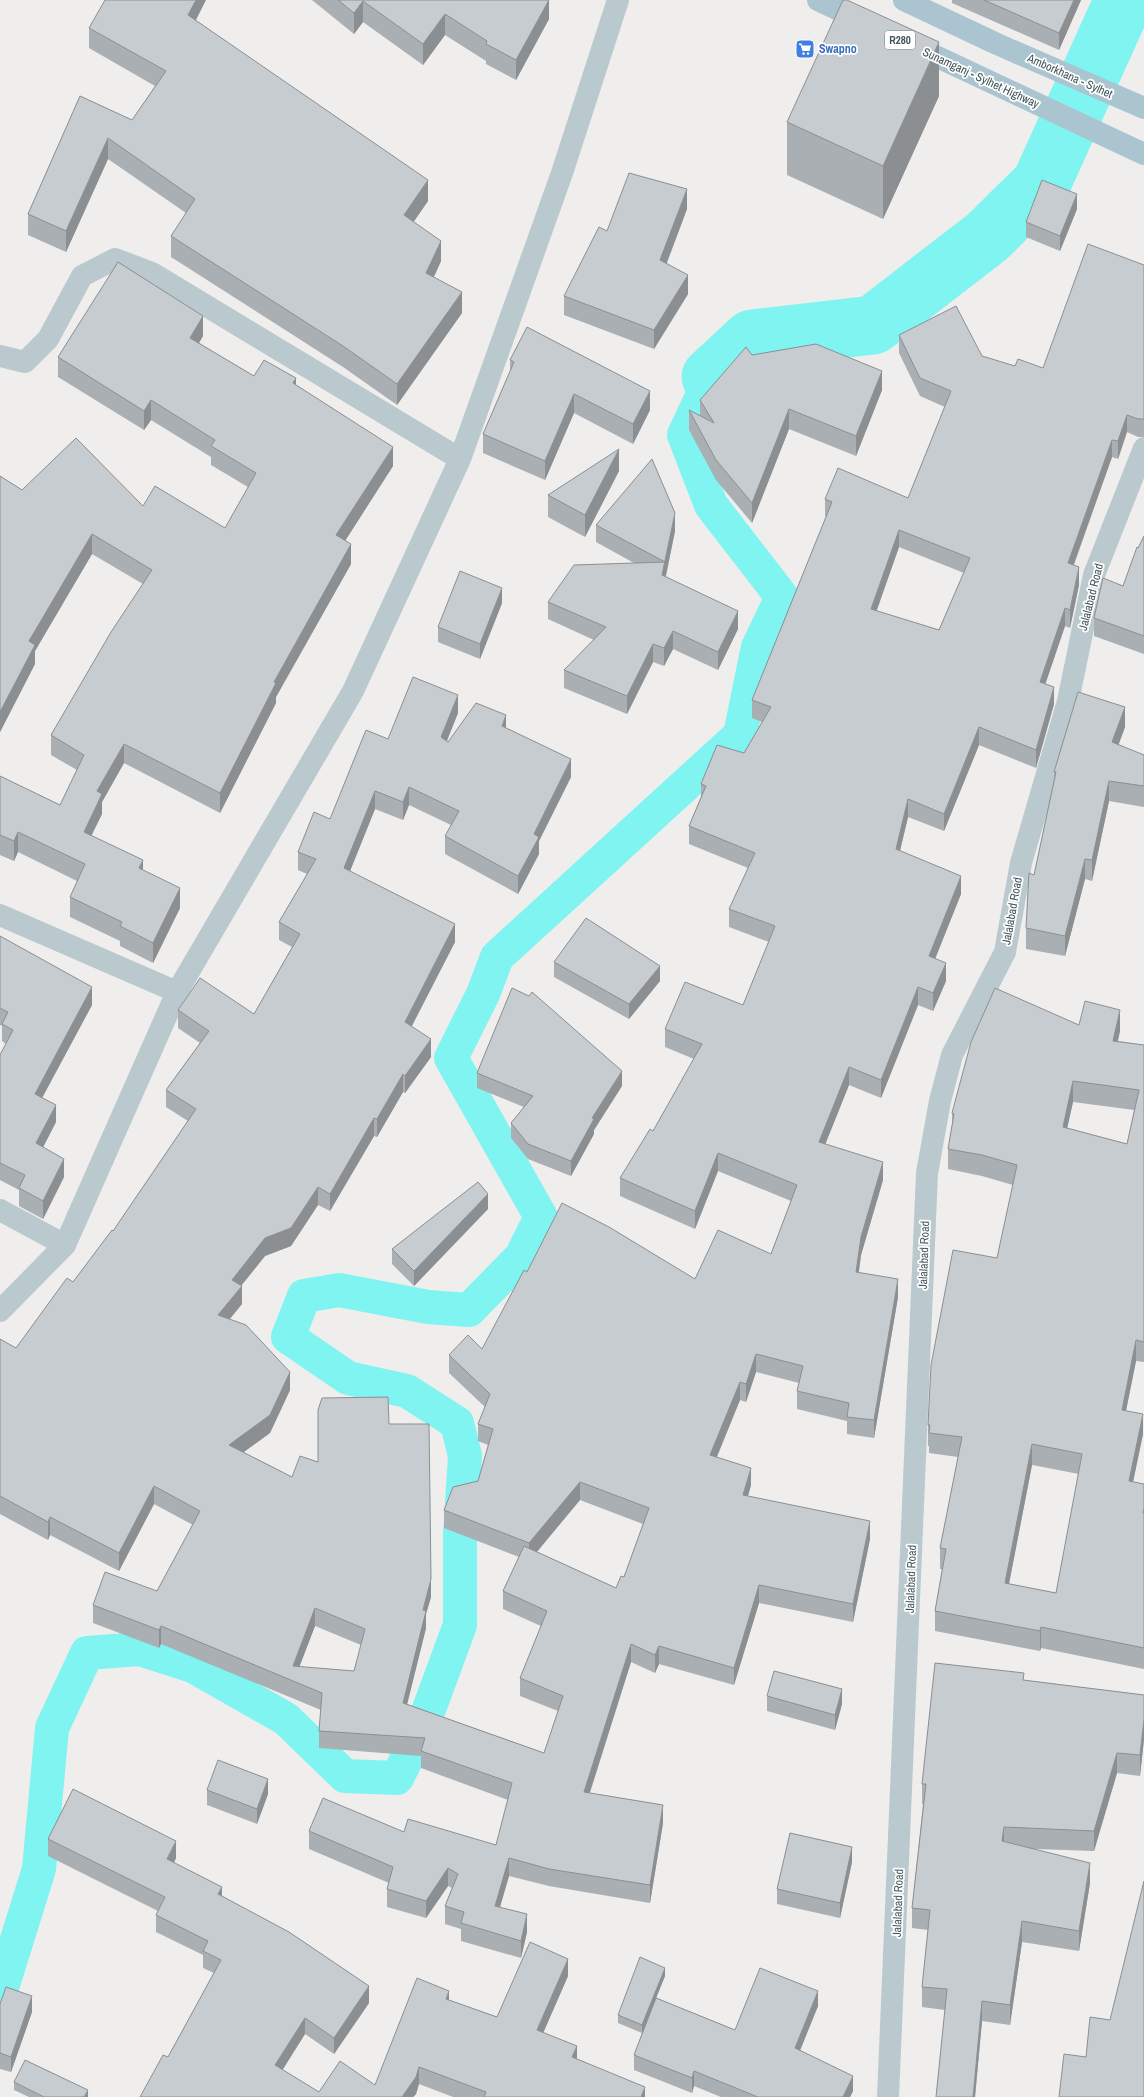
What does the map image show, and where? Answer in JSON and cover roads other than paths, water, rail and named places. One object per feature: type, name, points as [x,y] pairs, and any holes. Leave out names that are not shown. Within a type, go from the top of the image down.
[{"type":"main road","name":"Sunamganj - Sylhet Highway","points":[[818,0],[982,79],[1137,151]]},
{"type":"main road","name":"Amborkhana - Sylhet","points":[[904,0],[997,44],[1144,108]]},
{"type":"street","points":[[0,1311],[65,1245],[177,992],[353,691],[460,459],[562,174],[618,0]]},
{"type":"street","points":[[0,356],[25,362],[48,339],[82,276],[115,259],[152,273],[460,459]]},
{"type":"street","name":"Jalalabad Road","points":[[888,2097],[927,1173],[940,1101],[952,1055],[1005,952],[1021,863],[1068,701],[1094,575],[1144,448]]},
{"type":"street","points":[[0,915],[177,992]]},
{"type":"street","points":[[0,1210],[65,1245]]},
{"type":"waterway","points":[[711,377],[752,339],[873,325],[987,237],[1041,184],[1124,0]]},
{"type":"waterway","points":[[0,1994],[39,1869],[52,1728],[87,1653],[140,1649],[193,1666],[286,1719],[345,1776],[397,1778],[422,1728],[460,1625],[460,1535],[465,1456],[457,1423],[407,1391],[348,1378],[288,1337],[304,1296],[339,1290],[428,1307],[469,1310],[521,1257],[541,1217],[451,1058],[483,994],[497,957],[740,735],[758,647],[782,597],[711,505],[684,435],[711,377]]},
{"type":"place","name":"Swapno","points":[[805,49]]}]
